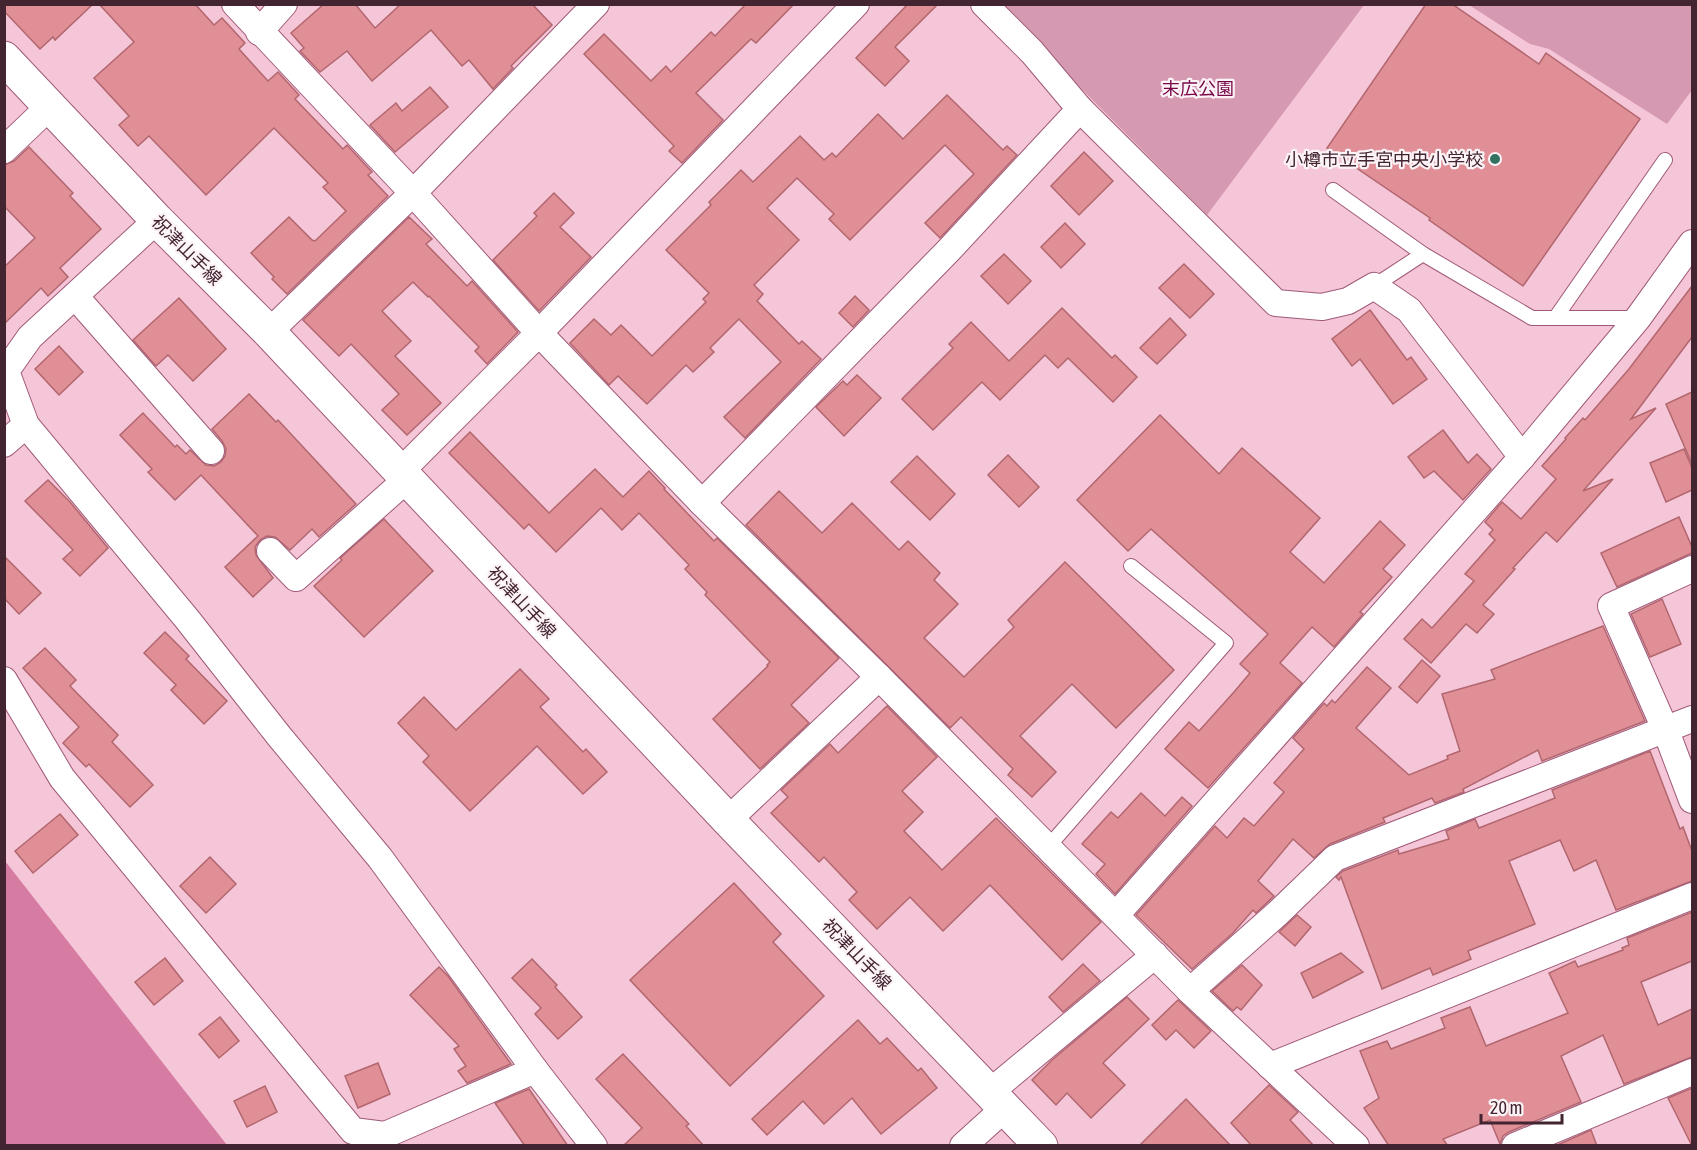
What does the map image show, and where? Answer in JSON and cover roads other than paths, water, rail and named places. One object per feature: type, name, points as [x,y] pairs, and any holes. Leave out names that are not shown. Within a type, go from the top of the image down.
[{"type":"street","points":[[235,4],[539,333],[702,503],[879,677],[1190,991],[1356,1146]]},
{"type":"street","points":[[259,32],[284,4]]},
{"type":"street","points":[[269,332],[412,193],[596,4]]},
{"type":"street","points":[[270,552],[296,578],[404,476],[856,4]]},
{"type":"street","points":[[984,4],[1032,52],[1080,108],[1276,303],[1322,307],[1348,301],[1374,286],[1409,310],[1522,457]]},
{"type":"street","name":"祝津山手線","points":[[4,58],[157,220],[269,332],[728,820],[1041,1146]]},
{"type":"street","points":[[4,150],[50,106]]},
{"type":"street","points":[[702,503],[948,251],[1080,108]]},
{"type":"street","points":[[157,220],[30,337],[6,371],[26,425],[187,618],[279,736],[380,858],[535,1070],[594,1146]]},
{"type":"street","points":[[1116,915],[1522,457],[1638,318],[1692,243]]},
{"type":"street","points":[[75,296],[211,451]]},
{"type":"street","points":[[4,444],[26,425]]},
{"type":"street","points":[[1692,569],[1611,606],[1666,730],[1692,800]]},
{"type":"street","points":[[728,820],[879,677]]},
{"type":"street","points":[[4,680],[62,778],[353,1131],[406,1137],[535,1070]]},
{"type":"street","points":[[1190,991],[1278,913],[1335,858],[1692,719]]},
{"type":"street","points":[[1270,1066],[1692,896]]},
{"type":"street","points":[[963,1146],[998,1100],[1155,955]]},
{"type":"street","points":[[1515,1146],[1692,1072]]},
{"type":"lane","points":[[1556,317],[1665,160]]},
{"type":"lane","points":[[1333,190],[1423,254],[1532,318],[1638,318]]},
{"type":"lane","points":[[1374,286],[1423,254]]},
{"type":"lane","points":[[1048,847],[1226,643],[1131,566]]},
{"type":"place","name":"小樽市立手宮中央小学校","points":[[1495,159]]},
{"type":"park label","name":"末広公園","points":[[1198,88]]}]
